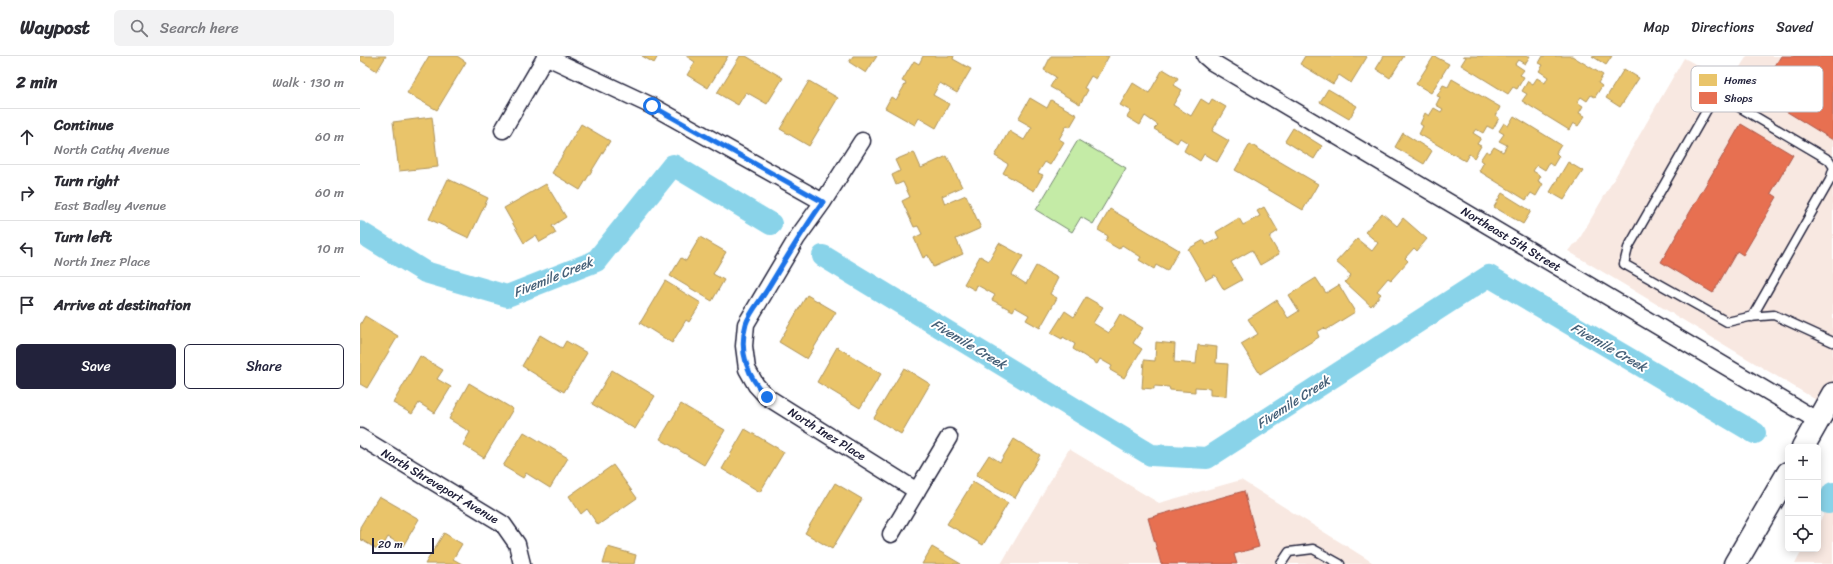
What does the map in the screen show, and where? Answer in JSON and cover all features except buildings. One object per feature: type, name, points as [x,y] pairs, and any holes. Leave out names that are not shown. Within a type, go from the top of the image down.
[{"type":"main road","points":[[1805,444],[1833,394]]},
{"type":"main road","points":[[1736,564],[1785,478]]},
{"type":"street","points":[[503,130],[546,56],[652,106],[823,202],[862,141]]},
{"type":"street","name":"Northeast 5th Street","points":[[1205,56],[1232,74],[1818,421]]},
{"type":"street","name":"North Inez Place","points":[[823,202],[797,238],[746,324],[744,346],[747,369],[756,385],[767,397],[917,491]]},
{"type":"street","name":"North Shreveport Avenue","points":[[360,437],[503,524],[517,544],[522,564]]},
{"type":"street","points":[[891,534],[949,437]]},
{"type":"lane","points":[[1706,112],[1628,248],[1624,264],[1727,322],[1752,317],[1774,316],[1833,342]]},
{"type":"lane","points":[[1748,112],[1829,160],[1833,166]]},
{"type":"lane","points":[[1752,317],[1830,180],[1833,170]]},
{"type":"lane","points":[[1281,564],[1289,552],[1313,549],[1340,564]]},
{"type":"shaded area","points":[[1747,56],[1833,56],[1833,410],[1568,251],[1577,243],[1684,58],[1699,66],[1691,66],[1691,112],[1823,112],[1823,66],[1741,66]]},
{"type":"shaded area","points":[[1069,449],[1159,503],[1241,480],[1375,564],[1001,564]]},
{"type":"shaded area","points":[[1833,499],[1833,564],[1795,564],[1801,552],[1821,552],[1821,519]]},
{"type":"green space","points":[[1078,140],[1126,168],[1093,224],[1081,217],[1072,232],[1036,210]]},
{"type":"waterway","name":"Fivemile Creek","points":[[360,232],[425,272],[507,296],[596,261],[673,165],[771,224]]},
{"type":"waterway","name":"Fivemile Creek","points":[[823,256],[1151,455],[1207,458],[1489,276],[1755,433]]},
{"type":"waterway","points":[[1828,503],[1833,493]]},
{"type":"route","points":[[652,106],[823,202],[797,238],[746,324],[744,346],[747,369],[756,385],[767,397]]}]
